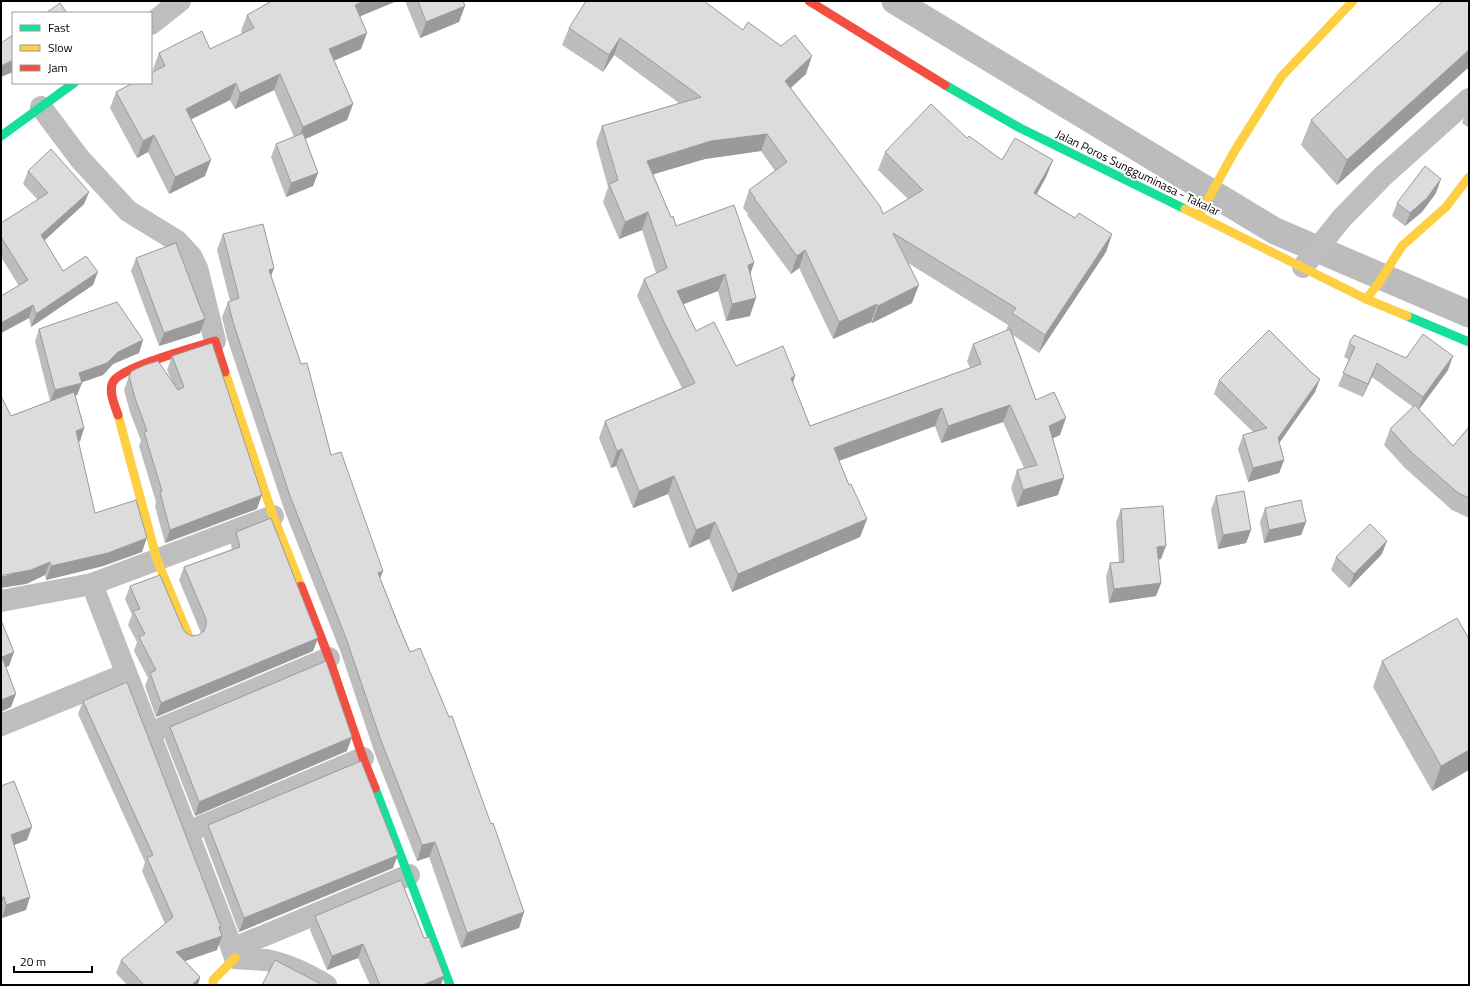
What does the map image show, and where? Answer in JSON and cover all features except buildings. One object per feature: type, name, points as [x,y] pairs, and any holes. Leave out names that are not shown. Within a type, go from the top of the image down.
[{"type":"main road","name":"Jalan Poros Sungguminasa - Takalar","points":[[808,1],[923,73],[1020,128],[1199,216],[1307,262],[1366,299],[1469,342]]},
{"type":"main road","points":[[1199,216],[1234,152],[1281,77],[1353,1]]},
{"type":"main road","points":[[1,136],[73,84]]},
{"type":"main road","points":[[1366,299],[1378,284],[1402,246],[1446,207],[1469,177]]},
{"type":"main road","points":[[189,636],[157,560],[111,390],[113,382],[119,375],[135,367],[215,341],[273,516],[329,658],[363,758],[450,985]]},
{"type":"main road","points":[[213,985],[213,980],[234,953]]},
{"type":"street","points":[[152,23],[180,1]]},
{"type":"street","points":[[1307,262],[1341,219],[1383,176],[1469,99]]},
{"type":"street","points":[[41,107],[80,159],[128,211],[177,241],[192,256],[197,268],[215,341]]},
{"type":"street","points":[[1,601],[92,584],[273,516]]},
{"type":"street","points":[[92,584],[234,953]]},
{"type":"street","points":[[150,733],[329,658]]},
{"type":"street","points":[[1,725],[126,674]]},
{"type":"street","points":[[188,832],[363,758]]},
{"type":"street","points":[[234,953],[409,875]]},
{"type":"street","points":[[234,953],[287,966],[301,971],[326,985]]},
{"type":"waterway","points":[[895,1],[1275,231],[1469,314]]},
{"type":"traffic: fast","points":[[1,136],[73,84]]},
{"type":"traffic: fast","points":[[945,85],[1020,128],[1185,209]]},
{"type":"traffic: fast","points":[[1407,316],[1469,342]]},
{"type":"traffic: fast","points":[[375,788],[450,985]]},
{"type":"traffic: slow","points":[[1199,216],[1234,152],[1281,77],[1353,1]]},
{"type":"traffic: slow","points":[[1366,299],[1378,284],[1402,246],[1446,207],[1469,177]]},
{"type":"traffic: slow","points":[[1185,209],[1366,299],[1407,316]]},
{"type":"traffic: slow","points":[[225,372],[273,516],[301,586]]},
{"type":"traffic: slow","points":[[118,415],[157,560],[189,637]]},
{"type":"traffic: slow","points":[[213,985],[213,980],[235,958]]},
{"type":"traffic: jam","points":[[809,1],[945,85]]},
{"type":"traffic: jam","points":[[118,415],[111,390],[113,382],[119,376],[144,364],[215,341],[225,372]]},
{"type":"traffic: jam","points":[[301,586],[329,658],[363,758],[375,788]]}]
